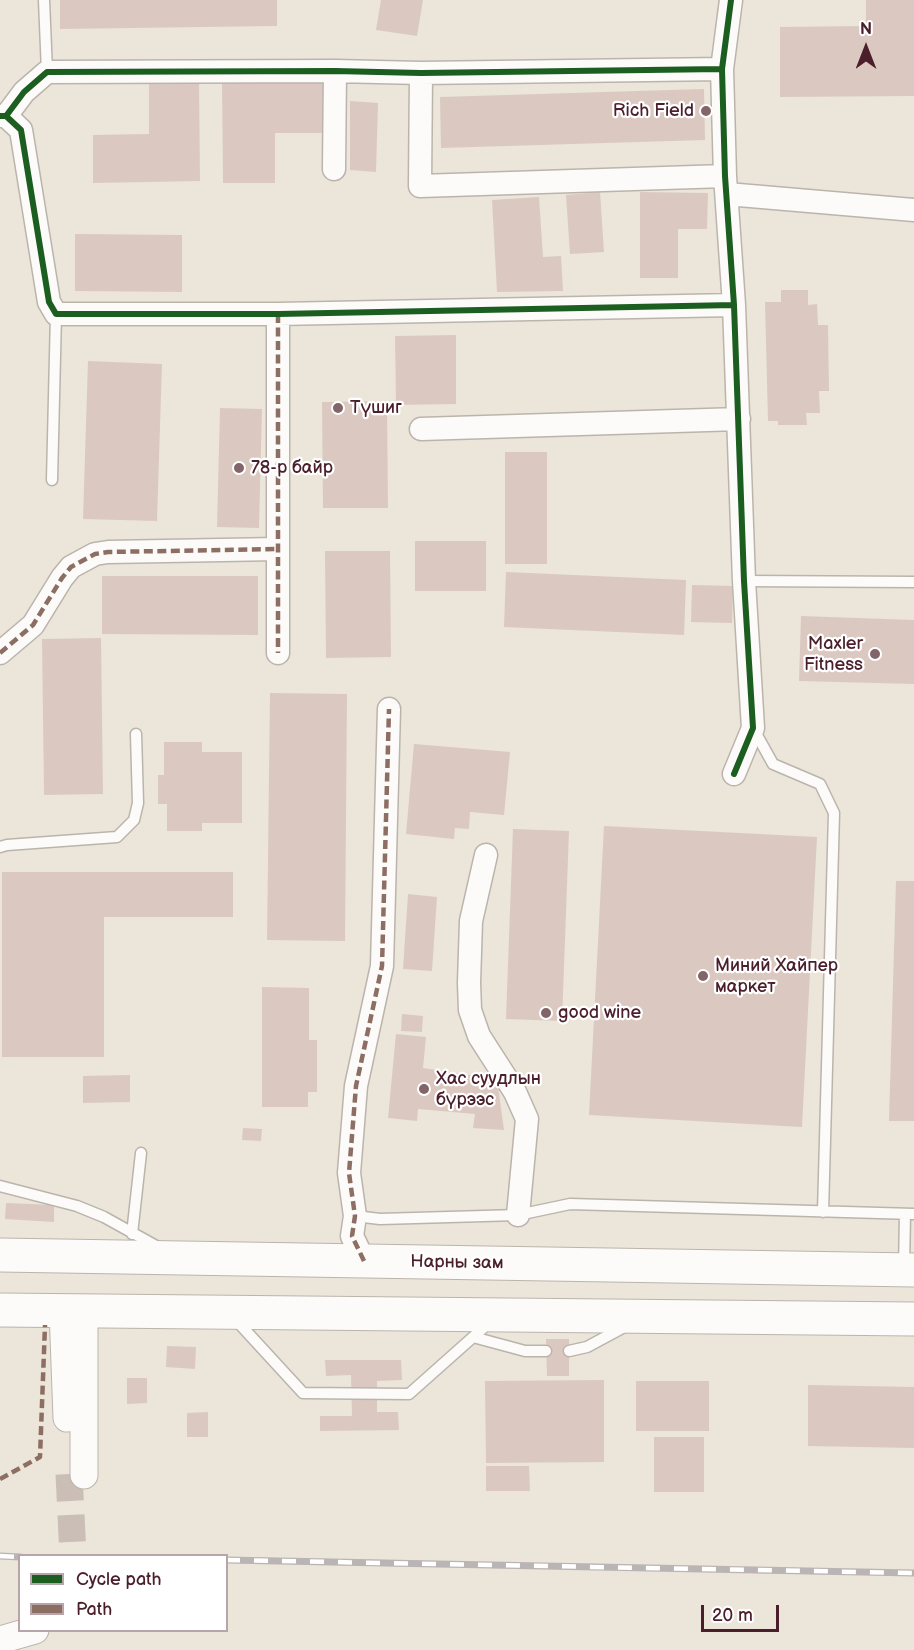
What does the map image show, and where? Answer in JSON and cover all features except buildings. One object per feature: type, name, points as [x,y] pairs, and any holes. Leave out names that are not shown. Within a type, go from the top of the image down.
[{"type":"main road","name":"Нарны зам","points":[[0,1255],[909,1270]]},
{"type":"main road","points":[[0,1310],[914,1319]]},
{"type":"street","points":[[731,0],[722,69],[726,185],[735,305],[744,581],[753,728],[734,774]]},
{"type":"street","points":[[722,69],[421,73],[46,72],[3,116],[21,130],[46,291],[56,315],[278,314],[735,305]]},
{"type":"street","points":[[334,169],[335,71]]},
{"type":"street","points":[[421,73],[420,186],[726,185],[914,210]]},
{"type":"street","points":[[278,314],[278,653]]},
{"type":"street","points":[[422,429],[739,419]]},
{"type":"street","points":[[0,654],[33,625],[71,567],[95,554],[278,549]]},
{"type":"street","points":[[364,1261],[352,1236],[355,1216],[349,1173],[356,1086],[382,966],[389,709]]},
{"type":"street","points":[[486,855],[471,921],[470,1010],[479,1036],[515,1092],[527,1119],[518,1215]]},
{"type":"street","points":[[74,1310],[76,1474]]},
{"type":"street","points":[[0,1640],[28,1632]]},
{"type":"lane","points":[[44,0],[46,72]]},
{"type":"lane","points":[[52,480],[56,315]]},
{"type":"lane","points":[[744,581],[914,582]]},
{"type":"lane","points":[[753,728],[773,764],[820,784],[834,813],[823,1212]]},
{"type":"lane","points":[[0,848],[7,845],[117,837],[134,820],[138,803],[136,734]]},
{"type":"lane","points":[[132,1234],[141,1153]]},
{"type":"lane","points":[[0,1185],[77,1206],[104,1217],[177,1257]]},
{"type":"lane","points":[[355,1216],[380,1219],[518,1215],[570,1204],[909,1214],[909,1270]]},
{"type":"lane","points":[[229,1312],[303,1393],[409,1394],[497,1315]]},
{"type":"lane","points":[[569,1351],[587,1347],[642,1317]]},
{"type":"lane","points":[[473,1337],[525,1352],[546,1352]]},
{"type":"tunnel","points":[[69,1474],[73,1554]]},
{"type":"railway","points":[[0,1556],[18,1557]]},
{"type":"railway","points":[[228,1560],[914,1573]]},
{"type":"marked path","points":[[278,314],[278,653]]},
{"type":"marked path","points":[[0,653],[33,625],[71,567],[95,554],[278,549]]},
{"type":"marked path","points":[[364,1261],[352,1236],[355,1216],[349,1173],[356,1086],[382,966],[389,709]]},
{"type":"marked path","points":[[0,1479],[40,1457],[45,1325]]},
{"type":"cycle path","points":[[731,0],[722,69],[725,176],[734,305],[744,581],[753,728],[734,774]]},
{"type":"cycle path","points":[[6,116],[24,92],[47,72],[421,73],[722,69]]},
{"type":"cycle path","points":[[0,116],[6,116],[21,130],[49,302],[56,314],[278,314],[734,305]]},
{"type":"place","name":"Rich Field","points":[[706,111]]},
{"type":"place","name":"Түшиг","points":[[338,408]]},
{"type":"place","name":"78-р байр","points":[[239,468]]},
{"type":"place","name":"Maxler Fitness","points":[[875,654]]},
{"type":"place","name":"Миний Хайпер маркет","points":[[703,976]]},
{"type":"place","name":"good wine","points":[[546,1013]]},
{"type":"place","name":"Хас суудлын бүрээс","points":[[424,1089]]}]
